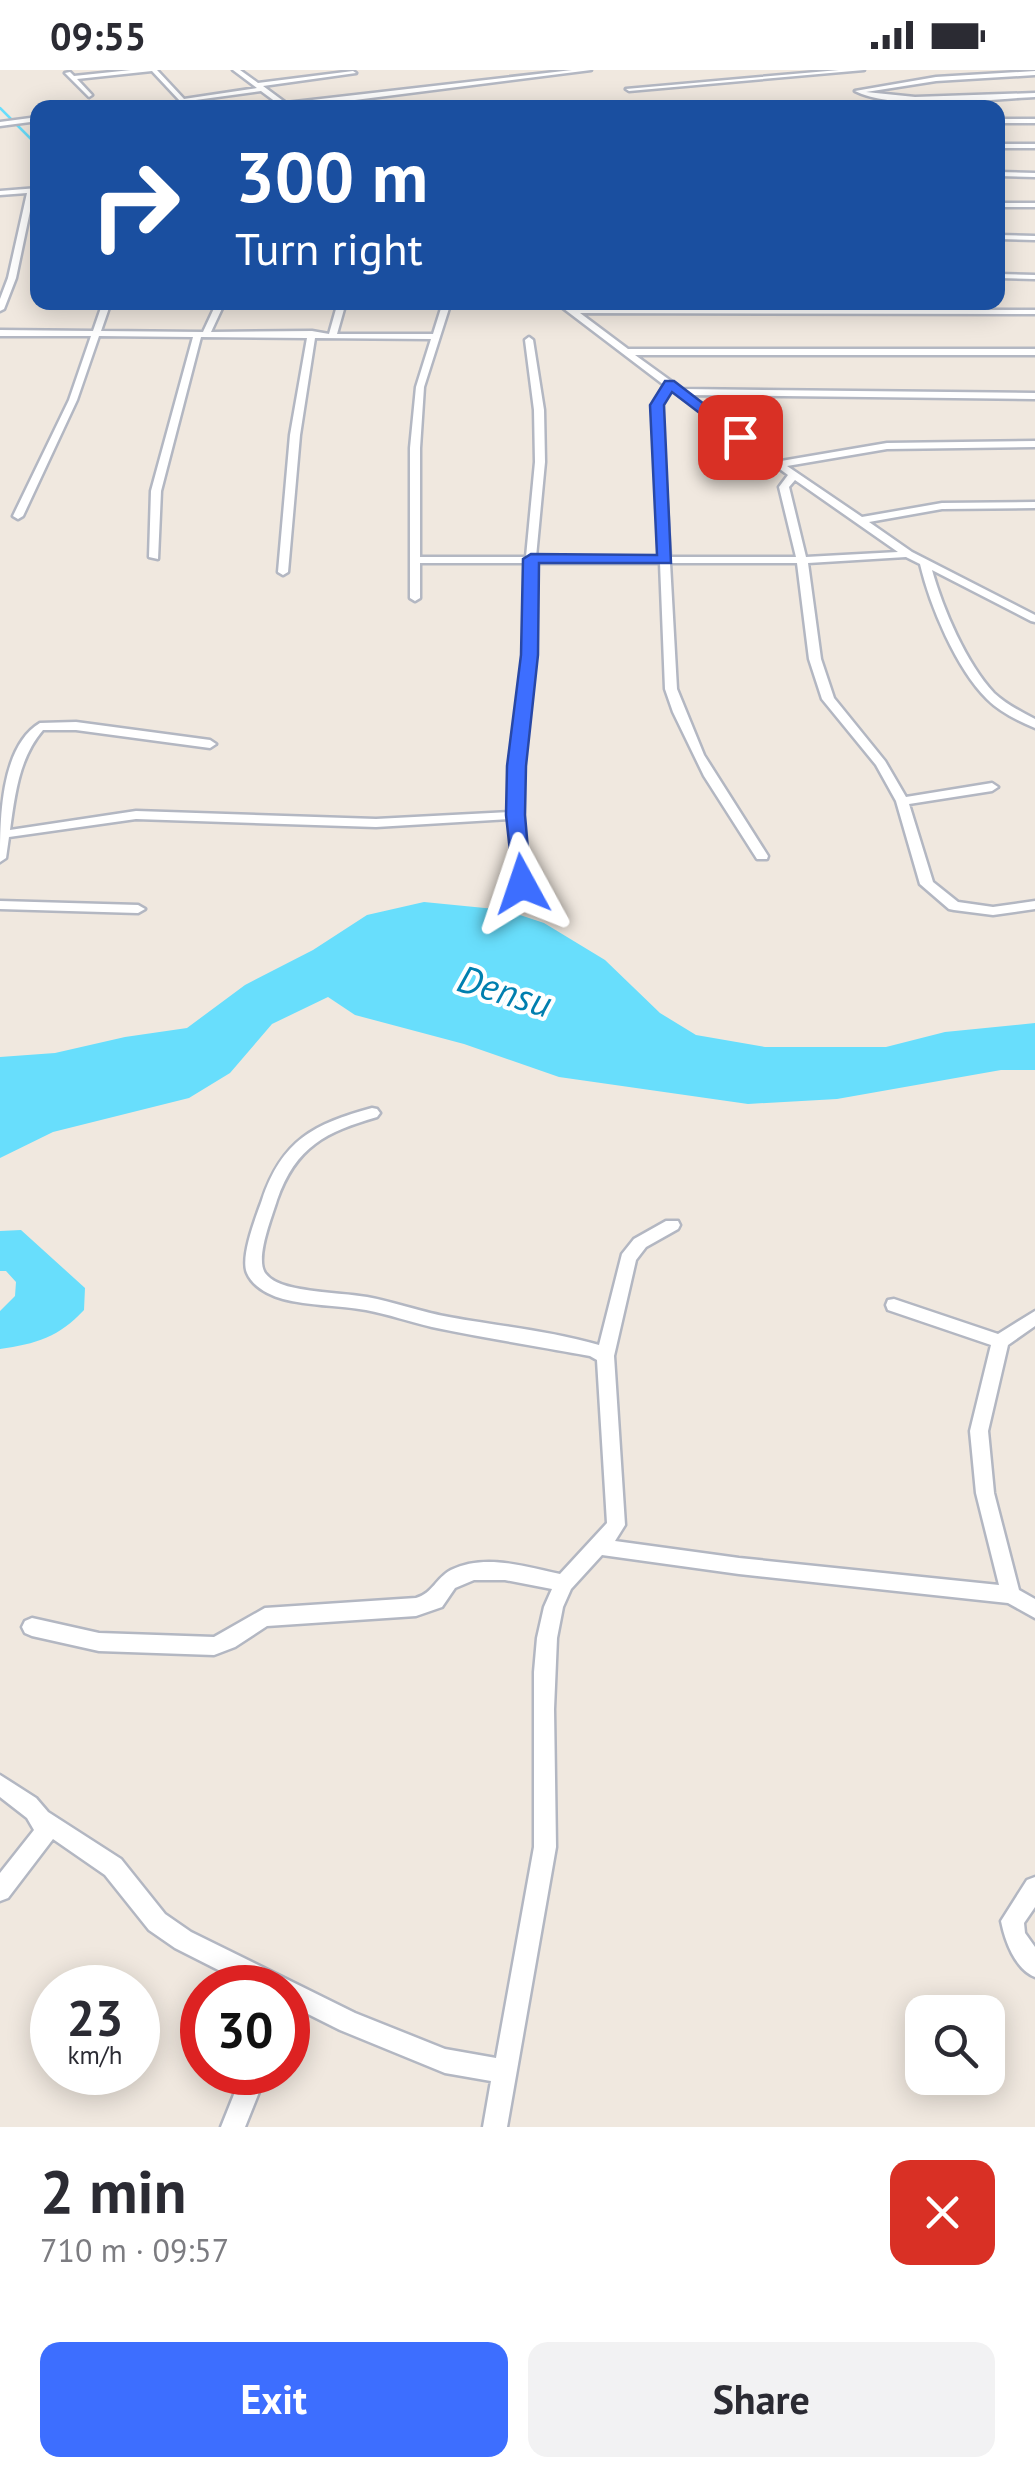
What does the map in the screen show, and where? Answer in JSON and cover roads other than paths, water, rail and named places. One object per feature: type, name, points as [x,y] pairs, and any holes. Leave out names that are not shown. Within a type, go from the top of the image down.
[{"type":"street","points":[[65,70],[89,96]]},
{"type":"street","points":[[72,78],[152,70],[182,100]]},
{"type":"street","points":[[236,70],[278,100]]},
{"type":"street","points":[[337,100],[588,70]]},
{"type":"street","points":[[742,70],[768,86]]},
{"type":"street","points":[[629,89],[861,70]]},
{"type":"street","points":[[1035,73],[936,79],[858,91],[867,97],[900,99],[1035,95]]},
{"type":"street","points":[[188,100],[352,74]]},
{"type":"street","points":[[0,124],[30,120]]},
{"type":"street","points":[[1005,121],[1035,121]]},
{"type":"street","points":[[1005,146],[1035,146]]},
{"type":"street","points":[[1005,174],[1035,174]]},
{"type":"street","points":[[0,194],[30,190]]},
{"type":"street","points":[[1005,205],[1035,205]]},
{"type":"street","points":[[0,309],[30,206]]},
{"type":"street","points":[[1005,237],[1035,238]]},
{"type":"street","points":[[1005,276],[1035,276]]},
{"type":"street","points":[[18,516],[51,450],[105,310]]},
{"type":"street","points":[[154,558],[156,491],[203,333],[216,310]]},
{"type":"street","points":[[333,334],[340,310]]},
{"type":"street","points":[[416,598],[416,433],[420,387],[445,310]]},
{"type":"street","points":[[570,311],[1035,312]]},
{"type":"street","points":[[570,311],[908,554],[1035,619]]},
{"type":"street","points":[[0,332],[434,337]]},
{"type":"street","points":[[282,572],[295,436],[312,334]]},
{"type":"street","points":[[522,884],[516,766],[529,655],[531,559],[540,462],[539,410],[529,340]]},
{"type":"street","points":[[626,352],[1035,352]]},
{"type":"street","points":[[670,384],[657,405],[672,688],[681,724],[762,856]]},
{"type":"street","points":[[682,392],[1035,396]]},
{"type":"street","points":[[780,464],[887,446],[1035,444]]},
{"type":"street","points":[[794,474],[784,486],[802,560],[814,659],[828,698],[881,764],[902,801],[927,884],[954,906],[974,910],[1004,911],[1035,905]]},
{"type":"street","points":[[859,520],[942,506],[1035,504]]},
{"type":"street","points":[[418,560],[802,560],[908,554]]},
{"type":"street","points":[[924,562],[971,670],[992,698],[1035,724]]},
{"type":"street","points":[[0,858],[20,758],[28,740],[40,727],[76,726],[210,744]]},
{"type":"street","points":[[902,801],[992,786]]},
{"type":"street","points":[[6,834],[136,816],[376,822],[516,815]]},
{"type":"street","points":[[0,905],[138,910]]},
{"type":"street","points":[[372,1113],[338,1122],[310,1136],[286,1157],[253,1256],[254,1271],[265,1284],[285,1294],[369,1304],[430,1320],[594,1350],[605,1356]]},
{"type":"street","points":[[495,2127],[545,1847],[548,1812],[544,1660],[550,1616],[565,1582],[602,1547],[616,1525],[605,1356],[628,1258],[640,1243],[672,1225]]},
{"type":"street","points":[[894,1304],[1000,1342]]},
{"type":"street","points":[[1011,1595],[985,1493],[979,1430],[1000,1342],[1035,1318]]},
{"type":"street","points":[[602,1547],[1011,1595],[1035,1610]]},
{"type":"street","points":[[32,1627],[99,1642],[214,1646],[230,1642],[247,1624],[264,1616],[416,1606],[435,1601],[448,1582],[483,1570],[565,1582]]},
{"type":"street","points":[[0,1785],[113,1867],[158,1922],[233,1965]]},
{"type":"street","points":[[0,1890],[38,1845],[45,1833],[44,1820]]},
{"type":"street","points":[[1035,1888],[1012,1920],[1015,1938],[1035,1966]]},
{"type":"street","points":[[310,2003],[445,2061],[506,2072]]},
{"type":"street","points":[[233,2127],[245,2095]]},
{"type":"water","name":"Densu","points":[[424,902],[505,910],[544,923],[605,960],[660,1013],[696,1035],[765,1047],[886,1047],[945,1032],[1035,1023],[1035,1070],[1001,1070],[837,1099],[748,1104],[559,1077],[464,1044],[355,1015],[328,997],[272,1024],[230,1073],[189,1098],[53,1132],[0,1158],[0,1057],[55,1053],[187,1028],[245,985],[313,950],[367,915]]},
{"type":"water","points":[[21,1230],[85,1288],[84,1310],[46,1338],[0,1349],[0,1311],[15,1296],[16,1282],[6,1271],[0,1271],[0,1231]]},
{"type":"waterway","points":[[0,108],[14,122]]},
{"type":"waterway","points":[[17,125],[30,138]]}]
